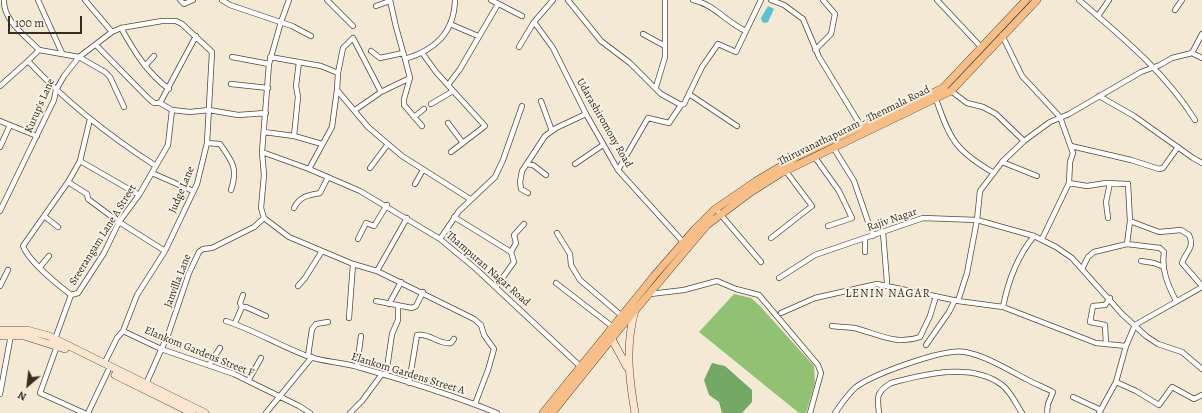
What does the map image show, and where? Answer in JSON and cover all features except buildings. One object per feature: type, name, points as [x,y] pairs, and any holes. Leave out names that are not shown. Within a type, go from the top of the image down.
[{"type":"main road","points":[[552,413],[622,316],[718,212],[784,168],[861,126],[914,103],[943,88],[1026,0]]},
{"type":"main road","name":"Thiruvanathapuram - Thenmala Road","points":[[784,168],[814,156],[951,91],[1037,0]]},
{"type":"main road","points":[[611,332],[650,294],[686,245]]},
{"type":"main road","points":[[635,310],[630,330],[628,369],[635,413]]},
{"type":"main road","points":[[0,330],[27,330],[56,342],[192,413]]},
{"type":"main road","points":[[611,332],[628,369]]},
{"type":"main road","points":[[0,336],[11,335],[56,342]]},
{"type":"main road","points":[[106,368],[146,384],[205,413]]},
{"type":"main road","points":[[543,413],[583,370]]},
{"type":"street","points":[[4,0],[4,8],[12,22],[39,50],[79,57],[110,77],[124,107]]},
{"type":"street","points":[[38,0],[62,53]]},
{"type":"street","points":[[85,0],[112,32]]},
{"type":"street","points":[[180,0],[184,4],[193,0]]},
{"type":"street","points":[[222,0],[281,22],[311,36]]},
{"type":"street","points":[[289,0],[269,64],[262,152],[264,175],[261,208],[264,218],[289,237],[354,264],[377,271],[423,292],[474,319],[481,325],[484,335],[494,349],[475,404]]},
{"type":"street","points":[[327,0],[353,26]]},
{"type":"street","points":[[376,6],[390,0],[410,78],[404,105],[422,126]]},
{"type":"street","points":[[405,59],[423,54],[439,42],[450,24],[454,0]]},
{"type":"street","points":[[491,0],[522,16]]},
{"type":"street","points":[[520,47],[534,22],[553,0]]},
{"type":"street","points":[[568,0],[602,41],[630,63],[656,87],[661,94],[681,105]]},
{"type":"street","points":[[656,87],[665,57],[665,0]]},
{"type":"street","points":[[693,0],[708,5],[736,26],[746,31]]},
{"type":"street","points":[[618,170],[648,118],[669,124],[681,105],[684,104],[702,67],[718,44],[736,52],[761,0]]},
{"type":"street","points":[[771,0],[784,5],[803,19],[815,50],[861,126]]},
{"type":"street","points":[[815,50],[831,34],[835,14],[823,0]]},
{"type":"street","points":[[938,0],[982,47]]},
{"type":"street","points":[[1079,0],[1155,67],[1182,100],[1195,120]]},
{"type":"street","points":[[1098,16],[1109,0]]},
{"type":"street","points":[[1175,10],[1182,0]]},
{"type":"street","points":[[448,85],[460,69],[498,4]]},
{"type":"street","name":"Kurup's Lane","points":[[0,211],[54,100],[56,90],[64,76],[79,57],[112,32],[121,28],[162,21],[176,21],[182,24],[206,45]]},
{"type":"street","name":"Udarashiromony Road","points":[[534,22],[553,48],[586,114],[618,170],[686,245]]},
{"type":"street","points":[[450,24],[478,36]]},
{"type":"street","points":[[121,28],[145,66],[154,77],[168,89]]},
{"type":"street","points":[[999,29],[1022,76],[1060,117],[1073,153],[1070,162],[1069,183],[1042,239]]},
{"type":"street","points":[[642,34],[665,46]]},
{"type":"street","points":[[1192,54],[1202,34]]},
{"type":"street","points":[[160,103],[182,59],[196,36]]},
{"type":"street","points":[[309,168],[332,128],[338,73],[343,48],[353,38],[381,92]]},
{"type":"street","points":[[96,45],[154,103],[160,103],[172,110],[190,112],[210,110],[238,115],[266,113]]},
{"type":"street","name":"Judge Lane","points":[[88,413],[117,338],[123,331],[137,295],[165,250],[194,191],[201,173],[207,143],[210,110],[209,91],[212,57],[210,48],[206,45]]},
{"type":"street","points":[[0,85],[39,50]]},
{"type":"street","points":[[371,51],[380,58],[404,53]]},
{"type":"street","points":[[423,54],[452,91],[485,126],[451,152]]},
{"type":"street","points":[[926,345],[956,300],[967,273],[977,220],[980,191],[1002,162],[1024,141],[1050,122],[1141,72],[1155,67],[1172,58],[1192,54],[1202,58]]},
{"type":"street","points":[[145,66],[154,56]]},
{"type":"street","points":[[232,57],[269,64]]},
{"type":"street","points":[[270,57],[321,66],[338,73]]},
{"type":"street","points":[[28,61],[56,90],[90,119],[156,166]]},
{"type":"street","points":[[294,136],[298,97],[296,86],[299,62]]},
{"type":"street","points":[[355,110],[381,92],[410,78]]},
{"type":"street","points":[[231,84],[268,88]]},
{"type":"street","points":[[336,90],[355,110],[368,127],[388,144],[423,170],[470,199]]},
{"type":"street","points":[[431,104],[452,91]]},
{"type":"street","points":[[951,91],[967,103],[973,103],[996,114],[1024,141]]},
{"type":"street","points":[[689,94],[737,126]]},
{"type":"street","points":[[1098,96],[1134,116],[1202,163]]},
{"type":"street","points":[[936,99],[950,137],[965,153],[981,166],[994,173]]},
{"type":"street","points":[[541,100],[552,131]]},
{"type":"street","points":[[440,239],[454,217],[470,199],[495,177],[504,160],[522,106]]},
{"type":"street","points":[[414,117],[424,109]]},
{"type":"street","name":"Sreerangam Lane A Street","points":[[90,119],[80,161],[68,182],[23,246],[31,258],[53,281],[71,295],[78,293],[104,253],[120,222],[139,195],[168,145],[172,110]]},
{"type":"street","points":[[528,193],[522,189],[520,182],[522,171],[545,136],[586,114]]},
{"type":"street","points":[[0,121],[37,136]]},
{"type":"street","points":[[448,123],[463,143]]},
{"type":"street","points":[[0,147],[10,124]]},
{"type":"street","points":[[264,132],[294,136],[322,144]]},
{"type":"street","points":[[207,143],[220,144],[230,158],[234,168],[235,177],[231,190]]},
{"type":"street","points":[[370,168],[388,144]]},
{"type":"street","points":[[575,164],[603,145]]},
{"type":"street","points":[[1071,146],[1131,160],[1159,169],[1163,168],[1178,147]]},
{"type":"street","points":[[832,147],[854,181],[873,236]]},
{"type":"street","name":"Thampuran Nagar Road","points":[[262,152],[309,168],[360,191],[387,205],[440,239],[496,287],[583,370]]},
{"type":"street","points":[[814,156],[839,191],[852,218],[828,226]]},
{"type":"street","name":"Sreerangam Lane A Street","points":[[80,161],[139,195]]},
{"type":"street","points":[[1002,162],[1037,176]]},
{"type":"street","points":[[528,164],[533,165],[546,175]]},
{"type":"street","points":[[771,238],[812,206],[784,168]]},
{"type":"street","points":[[415,184],[423,170]]},
{"type":"street","points":[[152,173],[165,180],[194,191]]},
{"type":"street","points":[[294,208],[298,200],[307,195],[320,193],[328,177]]},
{"type":"street","points":[[68,182],[87,194],[88,200],[165,250]]},
{"type":"street","points":[[1069,183],[1088,186],[1110,183],[1128,184],[1130,221],[1127,244]]},
{"type":"street","points":[[1108,218],[1106,202],[1110,183]]},
{"type":"street","points":[[358,238],[366,223],[374,226],[387,205]]},
{"type":"street","points":[[718,212],[761,262]]},
{"type":"street","points":[[44,216],[58,227]]},
{"type":"street","points":[[454,217],[511,252],[514,262],[496,287]]},
{"type":"street","name":"Janvilla Lane","points":[[146,384],[162,349],[189,273],[199,252],[203,249],[212,248],[254,227],[264,218]]},
{"type":"street","points":[[377,271],[407,218]]},
{"type":"street","name":"Rajiv Nagar","points":[[779,278],[815,255],[884,233],[923,218],[977,220],[1042,239],[1072,258],[1093,283],[1110,298],[1135,325],[1158,344],[1190,357],[1202,369]]},
{"type":"street","points":[[1074,397],[1100,411],[1116,382],[1126,346],[1135,325],[1202,287],[1182,263],[1192,244],[1189,235],[1181,230],[1159,232],[1130,221]]},
{"type":"street","points":[[511,252],[516,243],[514,235],[524,224]]},
{"type":"street","points":[[884,233],[886,286]]},
{"type":"street","points":[[557,234],[570,254],[571,265],[580,280],[622,316]]},
{"type":"street","points":[[1003,307],[1006,289],[1016,264],[1022,252],[1034,236]]},
{"type":"street","points":[[864,239],[865,252]]},
{"type":"street","points":[[1082,269],[1088,256],[1094,252],[1127,244],[1160,248],[1164,252],[1164,267],[1168,285],[1176,301]]},
{"type":"street","points":[[298,286],[305,278],[322,251]]},
{"type":"street","points":[[40,267],[49,256]]},
{"type":"street","points":[[1141,260],[1164,267]]},
{"type":"street","points":[[349,318],[354,264]]},
{"type":"street","points":[[0,286],[8,270]]},
{"type":"street","points":[[650,294],[684,290],[717,281],[736,289],[759,294],[818,365],[821,373],[810,413]]},
{"type":"street","points":[[389,304],[401,282]]},
{"type":"street","points":[[556,283],[611,332]]},
{"type":"street","points":[[782,313],[815,298],[877,284],[956,300],[1003,307],[1096,343],[1126,346]]},
{"type":"street","points":[[376,301],[412,308],[416,306],[423,292]]},
{"type":"street","points":[[71,295],[40,393],[84,413]]},
{"type":"street","points":[[235,324],[242,307],[240,303],[243,295]]},
{"type":"street","points":[[832,326],[854,328],[889,339],[914,339],[920,337],[930,316],[936,296]]},
{"type":"street","points":[[1106,344],[1105,325],[1090,322],[1093,306],[1105,305],[1110,298]]},
{"type":"street","points":[[350,413],[362,402],[384,375],[392,334],[398,320],[398,305]]},
{"type":"street","points":[[242,307],[246,307],[266,316]]},
{"type":"street","name":"Elankom Gardens Street A","points":[[226,321],[310,357],[357,366],[475,404],[496,413]]},
{"type":"street","points":[[266,413],[310,357],[312,329],[316,324],[328,322]]},
{"type":"street","name":"Elankom Gardens Street F","points":[[123,331],[162,349],[209,365],[248,381],[310,413]]},
{"type":"street","points":[[0,394],[11,335]]},
{"type":"street","points":[[409,383],[417,335],[425,335],[445,343],[451,342],[454,339]]},
{"type":"street","points":[[357,366],[362,336]]},
{"type":"street","points":[[209,365],[220,348]]},
{"type":"street","points":[[836,413],[846,396],[858,386],[874,378],[918,360],[960,351],[994,363],[1053,392],[1048,404],[1047,413]]},
{"type":"street","points":[[248,381],[261,358]]},
{"type":"street","points":[[878,413],[878,394],[883,388],[903,380],[950,371],[972,373],[1002,386],[1022,413]]},
{"type":"street","points":[[1116,382],[1136,391],[1159,405],[1172,387],[1194,399],[1202,395]]},
{"type":"green space","points":[[734,294],[751,298],[759,305],[814,366],[815,383],[806,413],[799,413],[699,332]]},
{"type":"green space","points":[[712,363],[725,366],[752,390],[752,402],[742,413],[722,413],[719,402],[709,395],[704,380]]},
{"type":"water","points":[[768,6],[774,9],[768,22],[765,23],[762,22],[761,18]]},
{"type":"district","name":"LENIN NAGAR","points":[[888,294]]}]
